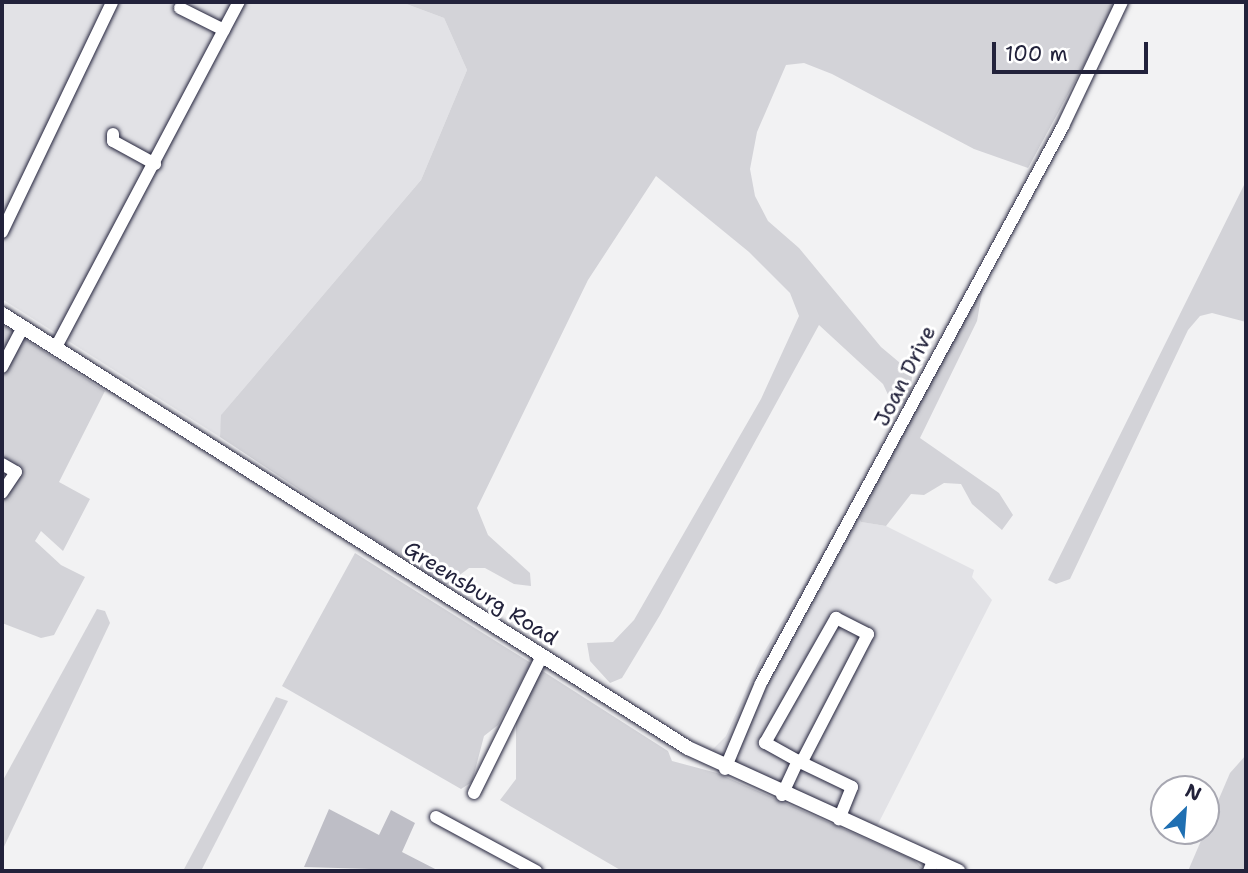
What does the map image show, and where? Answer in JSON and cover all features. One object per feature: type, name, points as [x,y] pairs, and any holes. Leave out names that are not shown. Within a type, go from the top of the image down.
[{"type":"main road","name":"Greensburg Road","points":[[2,314],[725,769],[839,820],[931,866],[958,871]]},
{"type":"lane","points":[[2,232],[112,2]]},
{"type":"lane","points":[[56,347],[239,2]]},
{"type":"lane","name":"Joan Drive","points":[[725,769],[767,672],[1063,126],[1122,2]]},
{"type":"lane","points":[[180,8],[224,30]]},
{"type":"lane","points":[[113,134],[113,141],[155,164]]},
{"type":"lane","points":[[2,367],[23,327]]},
{"type":"lane","points":[[2,464],[16,472],[2,493]]},
{"type":"lane","points":[[782,795],[799,762],[868,635],[836,618],[765,743],[799,762],[852,787],[839,820]]},
{"type":"lane","points":[[474,793],[542,656]]},
{"type":"lane","points":[[436,817],[536,871]]},
{"type":"shaded area","points":[[2,2],[401,2],[444,18],[467,70],[421,180],[222,414],[220,437],[2,299]]},
{"type":"shaded area","points":[[401,2],[1118,2],[1028,168],[974,149],[832,74],[804,63],[786,65],[757,132],[750,169],[755,196],[768,221],[799,248],[881,347],[912,373],[911,394],[905,406],[891,401],[883,384],[819,325],[660,615],[622,678],[610,683],[590,661],[587,643],[613,642],[634,620],[761,399],[799,316],[790,293],[749,252],[656,176],[588,280],[477,508],[488,535],[530,573],[531,586],[514,584],[485,568],[469,568],[445,586],[220,437],[221,415],[421,180],[467,70],[444,18]]},
{"type":"shaded area","points":[[1246,181],[1246,322],[1212,313],[1200,316],[1188,330],[1070,579],[1056,584],[1048,580]]},
{"type":"shaded area","points":[[984,282],[977,321],[920,438],[999,493],[1013,515],[1002,530],[972,504],[961,484],[944,483],[924,495],[911,494],[886,526],[861,522],[856,511]]},
{"type":"shaded area","points":[[2,324],[105,391],[59,482],[90,499],[63,551],[41,531],[35,541],[61,565],[85,577],[54,635],[41,638],[2,623]]},
{"type":"shaded area","points":[[848,510],[856,511],[861,522],[886,526],[974,570],[972,577],[992,600],[877,826],[744,770],[712,750],[726,736],[760,659]]},
{"type":"shaded area","points":[[355,553],[531,663],[498,725],[484,736],[472,782],[461,789],[282,686]]},
{"type":"shaded area","points":[[97,609],[105,611],[110,623],[2,851],[2,782]]},
{"type":"shaded area","points":[[541,670],[668,751],[672,761],[717,773],[914,860],[925,871],[622,871],[500,800],[516,779],[516,721]]},
{"type":"shaded area","points":[[276,697],[288,701],[201,871],[183,871]]},
{"type":"shaded area","points":[[1246,755],[1246,871],[1188,871],[1199,845],[1220,845],[1220,796],[1230,773]]},
{"type":"building","points":[[329,809],[379,835],[391,810],[415,823],[402,852],[439,871],[304,867]]}]
